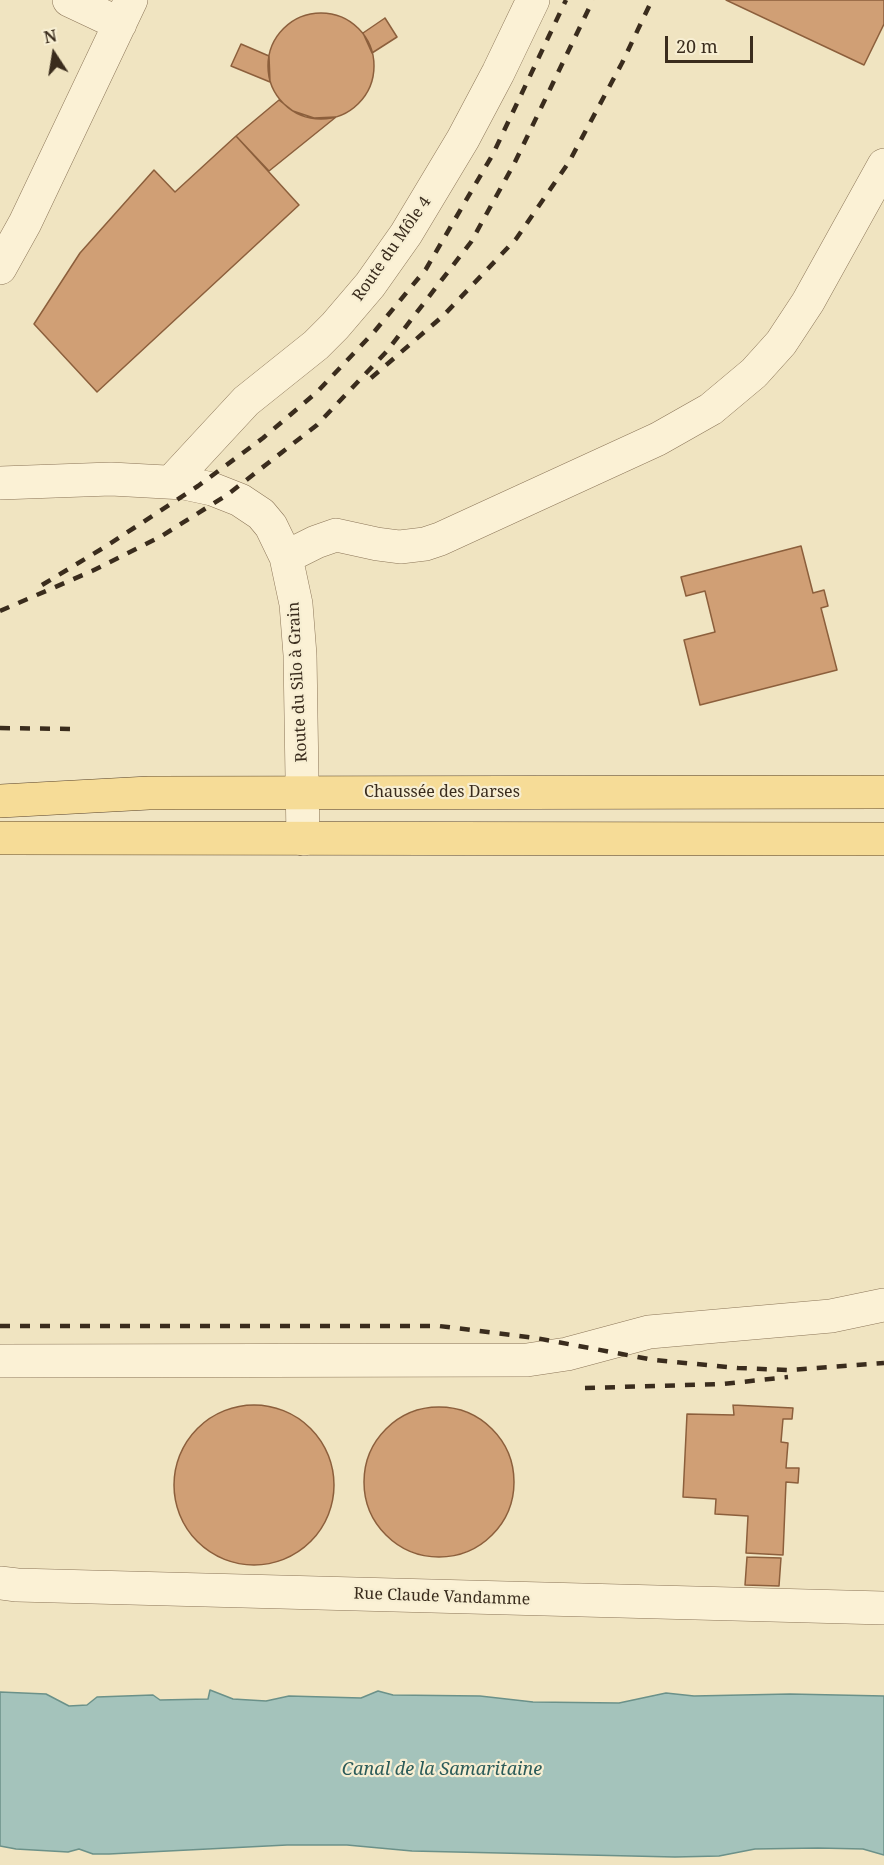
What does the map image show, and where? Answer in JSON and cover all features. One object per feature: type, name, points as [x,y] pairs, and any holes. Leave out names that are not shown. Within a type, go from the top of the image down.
[{"type":"main road","name":"Chaussée des Darses","points":[[0,801],[116,793],[884,792]]},
{"type":"main road","points":[[0,838],[884,839]]},
{"type":"street","points":[[0,268],[25,223],[126,12],[69,0]]},
{"type":"street","name":"Route du Môle 4","points":[[171,482],[246,401],[316,345],[370,285],[423,207],[463,139],[533,0]]},
{"type":"street","points":[[286,557],[321,539],[336,535],[400,547],[425,544],[440,539],[658,439],[711,408],[754,373],[781,343],[808,302],[884,165]]},
{"type":"street","name":"Route du Silo à Grain","points":[[0,483],[111,479],[171,482],[212,489],[240,500],[261,514],[271,526],[286,557],[296,604],[299,629],[303,839]]},
{"type":"street","points":[[0,1361],[527,1360],[574,1352],[649,1332],[831,1316],[884,1305]]},
{"type":"street","name":"Rue Claude Vandamme","points":[[0,1582],[41,1586],[884,1608]]},
{"type":"water","name":"Canal de la Samaritaine","points":[[210,1690],[233,1699],[266,1701],[289,1696],[361,1698],[378,1691],[393,1695],[480,1696],[533,1702],[619,1703],[666,1693],[694,1696],[790,1694],[884,1696],[884,1855],[863,1849],[818,1848],[755,1849],[719,1856],[675,1857],[412,1851],[347,1845],[287,1845],[93,1854],[79,1849],[68,1852],[0,1846],[0,1692],[46,1694],[69,1706],[87,1705],[97,1697],[153,1695],[160,1700],[208,1699]]},
{"type":"building","points":[[726,0],[884,0],[884,24],[864,65]]},
{"type":"building","points":[[321,13],[341,17],[358,29],[370,46],[374,66],[370,86],[358,103],[341,115],[321,119],[301,115],[284,103],[272,86],[268,66],[272,46],[284,29],[301,17]]},
{"type":"building","points":[[385,18],[397,37],[372,53],[363,33]]},
{"type":"building","points":[[241,44],[269,56],[270,82],[231,66]]},
{"type":"building","points":[[279,100],[293,111],[314,118],[336,117],[269,171],[236,136]]},
{"type":"building","points":[[236,136],[299,205],[97,392],[34,324],[80,253],[154,170],[175,192]]},
{"type":"building","points":[[801,546],[813,593],[824,590],[828,606],[821,608],[837,670],[700,705],[684,640],[715,632],[705,591],[686,596],[681,577]]},
{"type":"building","points":[[254,1405],[285,1411],[310,1429],[328,1454],[334,1485],[328,1516],[310,1541],[285,1559],[254,1565],[223,1559],[198,1541],[180,1516],[174,1485],[180,1454],[198,1429],[223,1411]]},
{"type":"building","points":[[733,1405],[793,1408],[792,1419],[783,1419],[781,1442],[788,1443],[786,1468],[799,1468],[798,1483],[786,1482],[783,1555],[746,1553],[748,1516],[715,1514],[716,1499],[683,1497],[687,1414],[734,1415]]},
{"type":"building","points":[[439,1407],[454,1408],[468,1413],[481,1419],[492,1429],[502,1440],[508,1453],[513,1467],[513,1497],[508,1511],[502,1524],[492,1535],[481,1545],[468,1551],[454,1556],[439,1557],[424,1556],[410,1551],[397,1545],[386,1535],[376,1524],[370,1511],[365,1497],[364,1482],[365,1467],[370,1453],[376,1440],[386,1429],[397,1419],[410,1413],[424,1408]]},
{"type":"building","points":[[747,1557],[781,1558],[779,1586],[745,1585]]},
{"type":"railway","points":[[42,585],[198,486],[263,438],[317,392],[374,332],[426,269],[493,154],[566,0]]},
{"type":"railway","points":[[0,611],[92,571],[160,537],[227,495],[317,425],[387,351],[471,242],[514,164],[593,0]]},
{"type":"railway","points":[[371,378],[443,316],[516,239],[569,162],[622,63],[652,0]]},
{"type":"railway","points":[[0,728],[70,729]]},
{"type":"railway","points":[[0,1326],[439,1326],[536,1338],[654,1360],[738,1368],[789,1370],[884,1363]]},
{"type":"railway","points":[[585,1388],[723,1384],[788,1377]]}]
